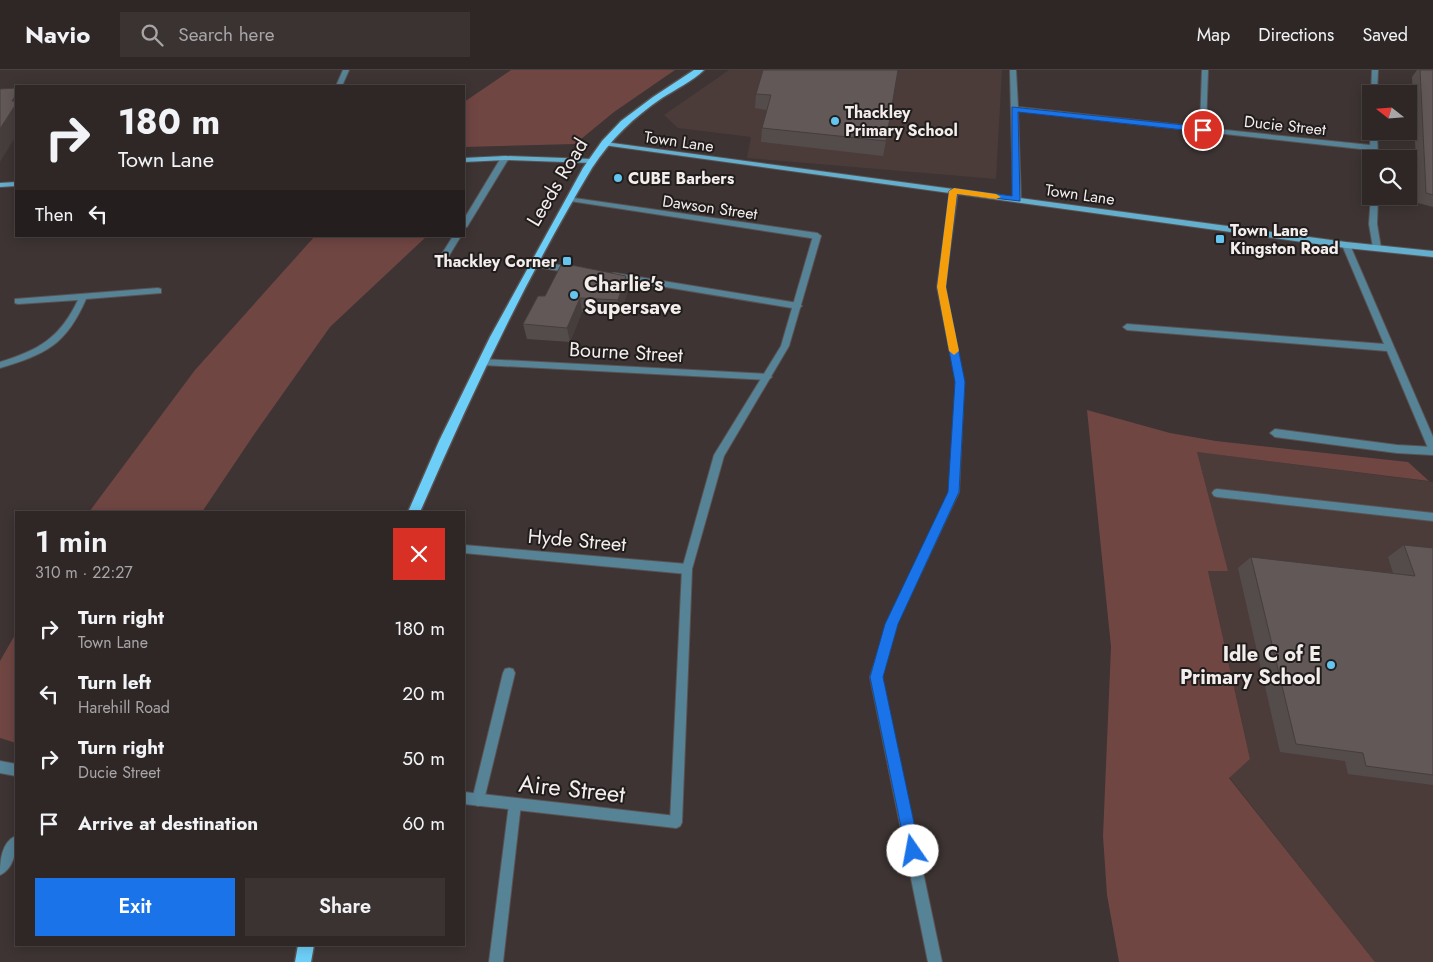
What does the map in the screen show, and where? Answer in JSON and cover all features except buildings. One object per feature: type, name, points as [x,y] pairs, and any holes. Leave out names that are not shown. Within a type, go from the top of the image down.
[{"type":"main road","name":"Leeds Road","points":[[414,511],[443,443],[482,362],[592,161],[629,119],[700,70]]},
{"type":"main road","points":[[303,962],[306,946]]},
{"type":"street","points":[[340,85],[346,70]]},
{"type":"street","points":[[1014,70],[1017,199]]},
{"type":"street","points":[[1203,130],[1205,70]]},
{"type":"street","points":[[1374,85],[1375,70]]},
{"type":"street","name":"Ducie Street","points":[[1014,109],[1374,148]]},
{"type":"street","points":[[1374,140],[1374,148]]},
{"type":"street","name":"Town Lane","points":[[605,144],[1346,245],[1433,254]]},
{"type":"street","points":[[465,223],[505,158]]},
{"type":"street","points":[[465,160],[505,158],[592,161]]},
{"type":"street","points":[[0,185],[15,184]]},
{"type":"street","points":[[935,962],[876,677],[892,624],[954,492],[960,382],[941,287],[954,191]]},
{"type":"street","name":"Dawson Street","points":[[570,199],[817,236],[798,306]]},
{"type":"street","points":[[1374,205],[1373,224],[1377,248]]},
{"type":"street","points":[[444,257],[456,237]]},
{"type":"street","points":[[1275,433],[1433,450],[1346,245]]},
{"type":"street","points":[[534,264],[582,271]]},
{"type":"street","points":[[601,274],[798,306],[785,346],[768,377],[719,455],[687,569]]},
{"type":"street","points":[[18,301],[158,291]]},
{"type":"street","points":[[0,364],[22,358],[53,343],[74,319],[83,297]]},
{"type":"street","points":[[1127,327],[1390,348]]},
{"type":"street","name":"Bourne Street","points":[[482,362],[768,377]]},
{"type":"street","points":[[1217,493],[1433,517]]},
{"type":"street","name":"Hyde Street","points":[[465,549],[687,569]]},
{"type":"street","name":"Aire Street","points":[[465,798],[676,822],[687,569]]},
{"type":"street","points":[[478,800],[510,673]]},
{"type":"street","points":[[0,767],[15,770]]},
{"type":"street","points":[[496,962],[515,804]]},
{"type":"street","points":[[0,869],[15,844]]},
{"type":"shaded area","points":[[511,70],[675,70],[614,112],[575,144],[465,147],[465,101]]},
{"type":"shaded area","name":"Thackley Primary School","points":[[729,70],[1002,70],[996,179],[747,158],[751,137],[678,128],[664,115]]},
{"type":"shaded area","points":[[314,237],[426,237],[330,327],[203,511],[90,511],[195,370]]},
{"type":"shaded area","points":[[1087,410],[1170,433],[1216,441],[1408,462],[1429,481],[1197,452],[1228,571],[1208,571],[1250,759],[1229,778],[1375,962],[1119,962],[1107,895],[1103,836],[1111,647]]},
{"type":"shaded area","name":"Idle C of E Primary School","points":[[1197,452],[1433,482],[1433,962],[1375,962],[1229,777],[1250,759],[1208,571],[1227,571]]},
{"type":"shaded area","points":[[15,635],[15,743],[0,738],[0,661]]},
{"type":"slow traffic","points":[[954,351],[941,287],[954,191],[996,197]]},
{"type":"place","name":"Thackley Primary School","points":[[835,121]]},
{"type":"place","name":"CUBE Barbers","points":[[618,178]]},
{"type":"place","name":"Town Lane Kingston Road","points":[[1220,239]]},
{"type":"place","name":"Thackley Corner","points":[[567,261]]},
{"type":"place","name":"Charlie's Supersave","points":[[574,295]]},
{"type":"place","name":"Idle C of E Primary School","points":[[1331,665]]},
{"type":"route","points":[[913,851],[876,677],[892,624],[954,492],[960,382],[941,287],[954,191],[1017,199],[1014,109],[1203,130]]}]
